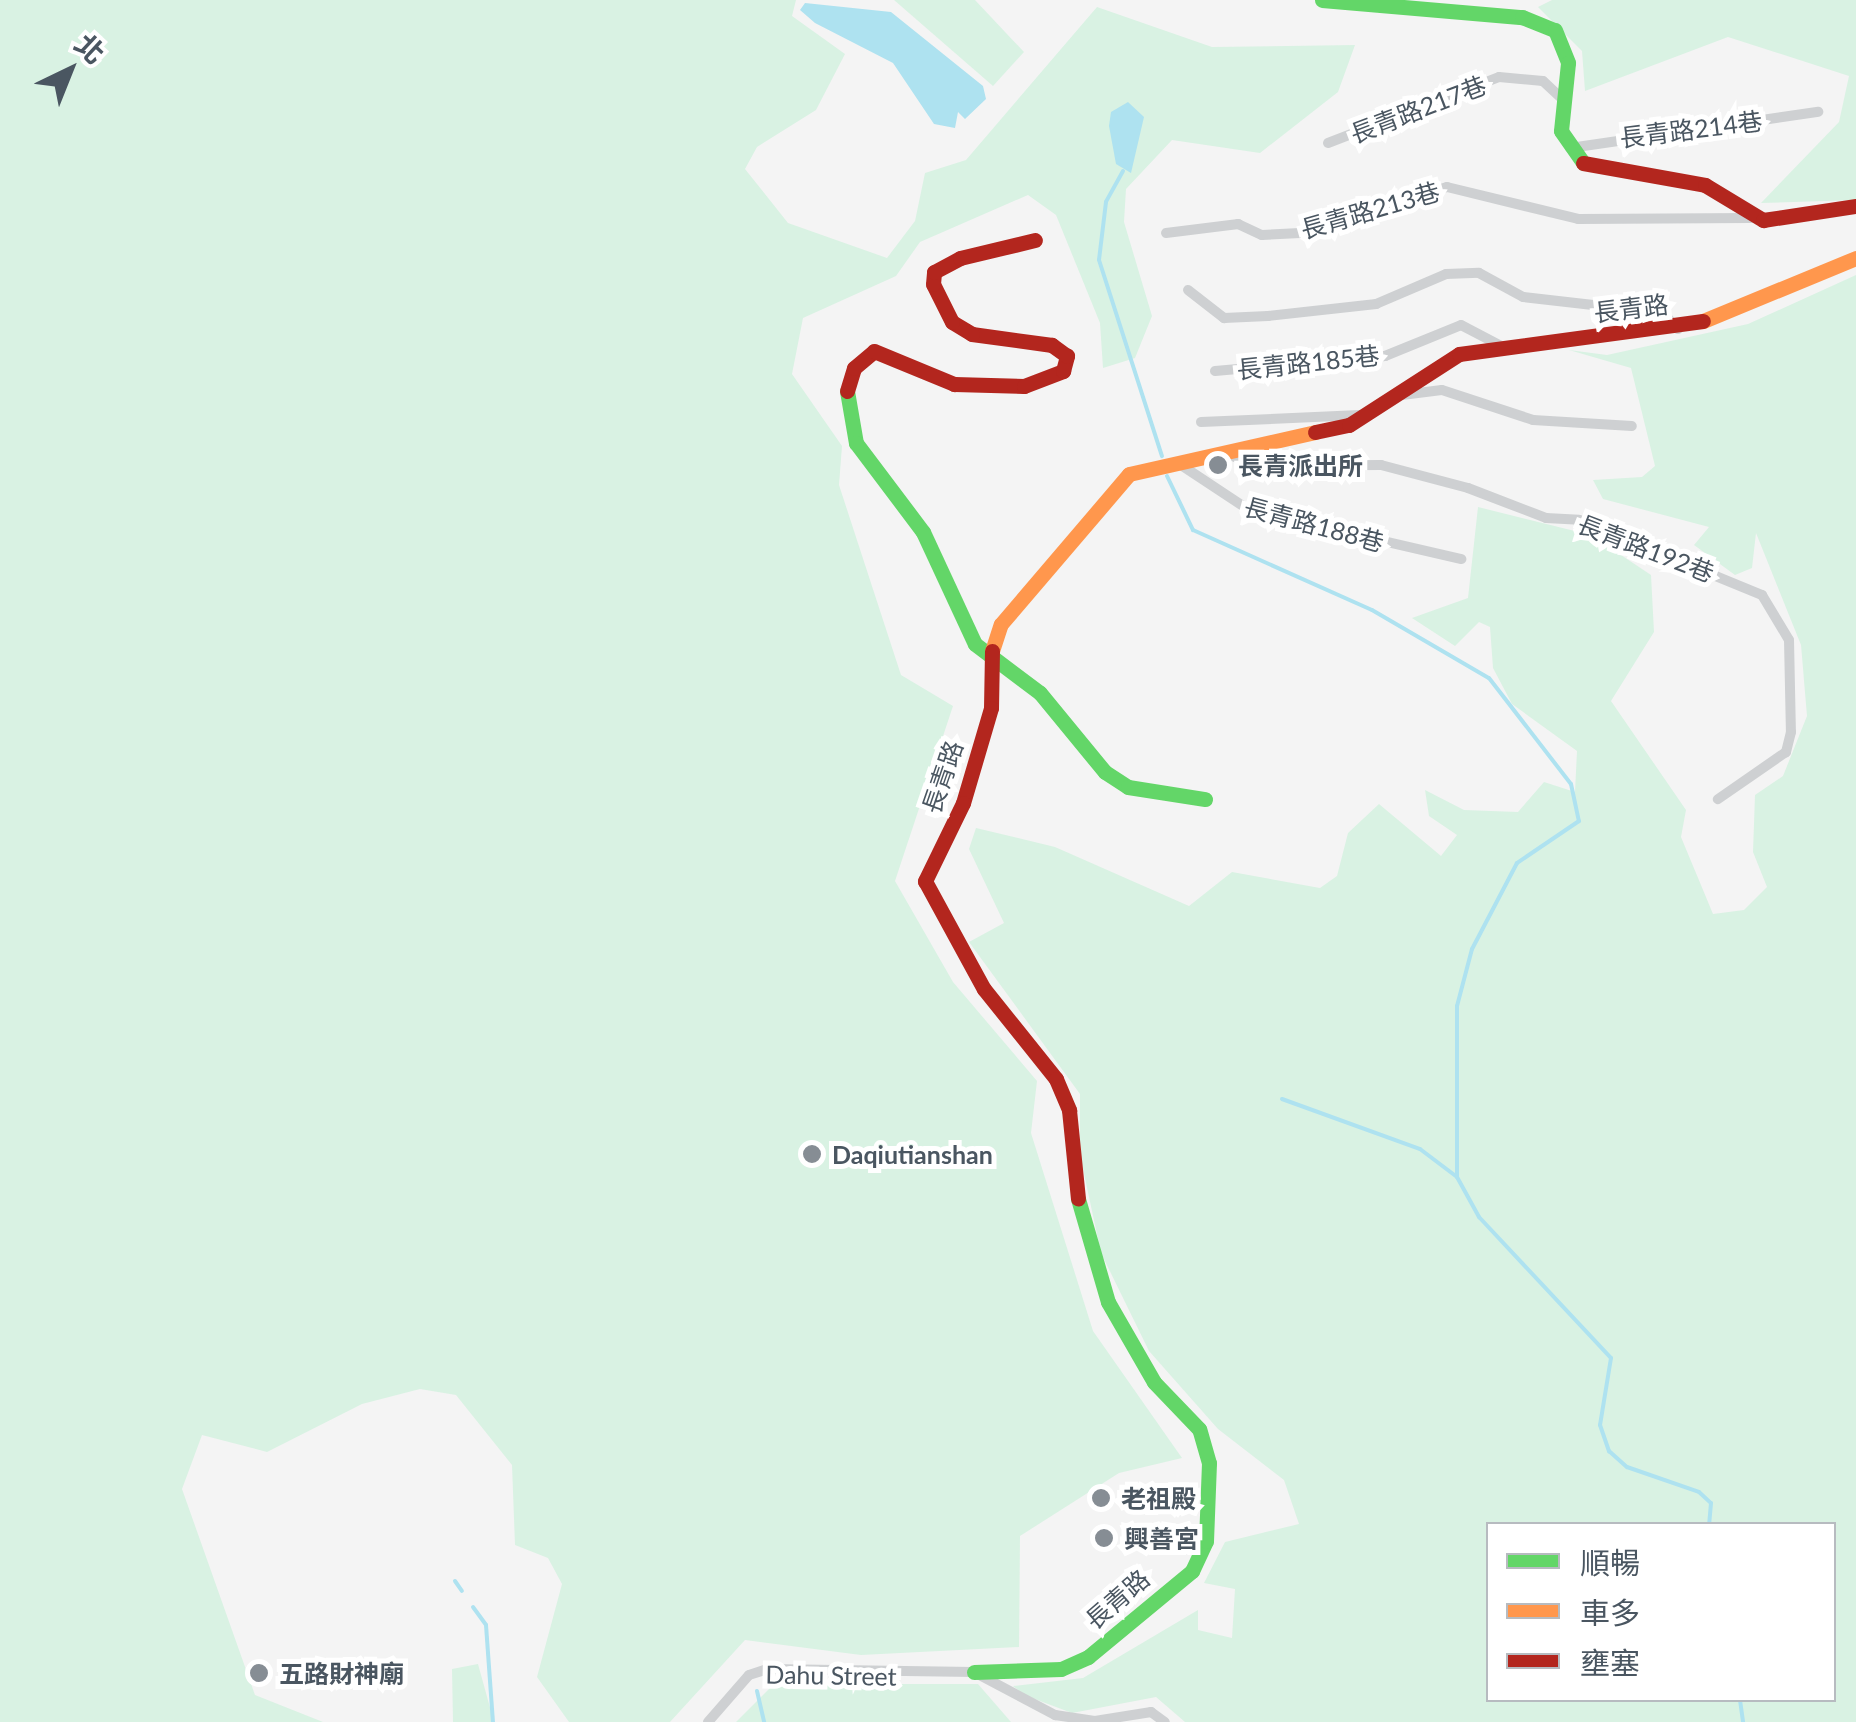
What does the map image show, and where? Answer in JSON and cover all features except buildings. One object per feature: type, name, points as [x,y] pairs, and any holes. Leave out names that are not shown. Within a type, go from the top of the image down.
[{"type":"street","points":[[1322,0],[1522,17],[1555,30],[1568,63],[1560,98],[1565,150],[1599,167],[1705,185],[1751,218],[1792,221],[1856,206]]},
{"type":"street","name":"長青路217巷","points":[[1328,143],[1499,77],[1543,81],[1560,98]]},
{"type":"street","name":"長青路214巷","points":[[1565,150],[1818,112]]},
{"type":"street","name":"長青路213巷","points":[[1166,233],[1238,224],[1262,234],[1300,232],[1447,187],[1578,218],[1751,218]]},
{"type":"street","points":[[1035,240],[960,258],[934,272],[933,284],[952,322],[972,334],[1052,345],[1067,356],[1052,381],[954,384],[874,351],[854,368],[845,399],[856,442],[923,532],[990,658],[1040,694],[1082,751],[1128,787],[1205,799]]},
{"type":"street","name":"長青路","points":[[974,1672],[1061,1669],[1088,1657],[1192,1571],[1206,1540],[1209,1462],[1199,1429],[1154,1382],[1108,1302],[1070,1170],[1068,1110],[1056,1079],[984,989],[925,882],[964,803],[991,708],[990,658],[1001,624],[1106,494],[1129,474],[1313,436],[1362,414],[1451,356],[1678,329],[1856,258]]},
{"type":"street","points":[[1188,290],[1224,318],[1268,316],[1376,304],[1446,274],[1479,273],[1523,297],[1663,314],[1678,329]]},
{"type":"street","name":"長青路185巷","points":[[1215,372],[1385,356],[1460,325],[1508,350]]},
{"type":"street","points":[[1388,396],[1442,390],[1533,420],[1632,426]]},
{"type":"street","points":[[1201,422],[1362,414]]},
{"type":"street","name":"長青路192巷","points":[[1228,454],[1254,466],[1382,466],[1468,488],[1546,518],[1580,520],[1762,596],[1789,640],[1789,742],[1718,799]]},
{"type":"street","name":"長青路188巷","points":[[1178,463],[1249,510],[1461,559]]},
{"type":"street","name":"Dahu Street","points":[[708,1722],[750,1675],[768,1668],[974,1672]]},
{"type":"street","points":[[974,1672],[1055,1715],[1095,1721],[1151,1712],[1165,1722]]},
{"type":"green space","points":[[0,0],[796,0],[792,16],[845,54],[816,110],[757,147],[745,169],[788,223],[887,258],[915,221],[925,173],[966,160],[1097,7],[1212,47],[1355,45],[1338,92],[1260,153],[1172,140],[1126,189],[1124,222],[1152,316],[1135,358],[1103,368],[1100,323],[1056,215],[1028,195],[920,242],[896,276],[803,318],[792,374],[842,446],[839,485],[901,675],[953,706],[895,881],[953,982],[1037,1081],[1031,1133],[1093,1331],[1182,1458],[1119,1473],[1020,1536],[1019,1647],[861,1655],[745,1640],[670,1722],[569,1722],[537,1677],[562,1584],[548,1558],[515,1545],[512,1465],[456,1395],[420,1389],[362,1404],[267,1452],[202,1435],[182,1489],[255,1695],[323,1722],[0,1722]]},
{"type":"green space","points":[[894,0],[975,0],[1024,52],[993,86]]},
{"type":"green space","points":[[1552,0],[1856,0],[1856,200],[1761,203],[1839,122],[1849,76],[1728,37],[1585,91],[1582,51],[1538,7]]},
{"type":"green space","points":[[1856,275],[1856,1722],[1185,1722],[1156,1697],[1072,1713],[1024,1695],[1013,1686],[1083,1678],[1198,1610],[1198,1630],[1232,1638],[1235,1589],[1204,1583],[1225,1542],[1299,1524],[1284,1480],[1218,1429],[1149,1351],[1101,1253],[1080,1155],[1080,1094],[969,942],[1004,923],[969,849],[976,828],[1055,847],[1189,906],[1232,872],[1320,888],[1337,876],[1348,833],[1379,804],[1441,856],[1457,835],[1429,816],[1425,790],[1464,810],[1518,812],[1544,782],[1575,792],[1577,751],[1512,704],[1493,668],[1490,627],[1479,622],[1455,646],[1412,618],[1468,598],[1478,507],[1591,535],[1651,575],[1654,632],[1611,701],[1686,810],[1681,837],[1713,914],[1744,910],[1767,887],[1753,852],[1755,795],[1783,776],[1807,716],[1801,645],[1756,533],[1752,568],[1735,575],[1694,545],[1709,527],[1603,499],[1593,480],[1642,477],[1655,466],[1631,368],[1569,350],[1607,355],[1748,324]]},
{"type":"green space","points":[[478,1664],[494,1722],[453,1722],[452,1669]]},
{"type":"green space","points":[[774,1684],[978,1684],[1011,1722],[736,1722]]},
{"type":"water","points":[[805,3],[891,12],[983,86],[986,99],[965,119],[958,112],[955,128],[934,124],[893,63],[815,23],[800,10]]},
{"type":"water","points":[[1128,102],[1144,117],[1131,173],[1116,164],[1109,126],[1111,112]]},
{"type":"waterway","points":[[1123,171],[1106,202],[1099,260],[1162,456]]},
{"type":"waterway","points":[[1167,476],[1193,530],[1372,610],[1489,678],[1571,784],[1579,821],[1517,863],[1472,949],[1457,1006],[1457,1177],[1479,1217],[1611,1358],[1600,1425],[1609,1451],[1627,1467],[1699,1492],[1711,1503],[1709,1522]]},
{"type":"waterway","points":[[1282,1099],[1420,1149],[1457,1177]]},
{"type":"waterway","points":[[455,1581],[462,1591]]},
{"type":"waterway","points":[[473,1607],[486,1625],[493,1722]]},
{"type":"waterway","points":[[757,1691],[764,1722]]},
{"type":"waterway","points":[[1740,1702],[1743,1722]]},
{"type":"traffic: fast","points":[[1322,0],[1522,17],[1555,30],[1568,63],[1561,131],[1583,163]]},
{"type":"traffic: fast","points":[[847,391],[856,443],[923,532],[975,644],[1040,693],[1105,772],[1128,787],[1205,799]]},
{"type":"traffic: fast","points":[[974,1672],[1061,1669],[1088,1657],[1192,1571],[1206,1541],[1209,1463],[1199,1429],[1154,1382],[1108,1302],[1078,1199]]},
{"type":"traffic: slow","points":[[1703,321],[1856,258]]},
{"type":"traffic: slow","points":[[992,651],[1001,624],[1129,474],[1315,432]]},
{"type":"traffic: jam","points":[[1583,163],[1705,185],[1763,220],[1856,206]]},
{"type":"traffic: jam","points":[[847,391],[854,368],[874,351],[954,384],[1024,386],[1063,371],[1067,356],[1052,345],[972,334],[952,322],[933,284],[934,272],[960,258],[1035,240]]},
{"type":"traffic: jam","points":[[1315,432],[1349,425],[1459,354],[1703,321]]},
{"type":"traffic: jam","points":[[992,651],[991,708],[963,803],[925,881],[984,989],[1056,1079],[1069,1110],[1078,1199]]},
{"type":"place","name":"長青派出所","points":[[1218,465]]},
{"type":"place","name":"Daqiutianshan","points":[[812,1154]]},
{"type":"place","name":"老祖殿","points":[[1101,1498]]},
{"type":"place","name":"興善宮","points":[[1104,1538]]},
{"type":"place","name":"五路財神廟","points":[[259,1673]]}]
